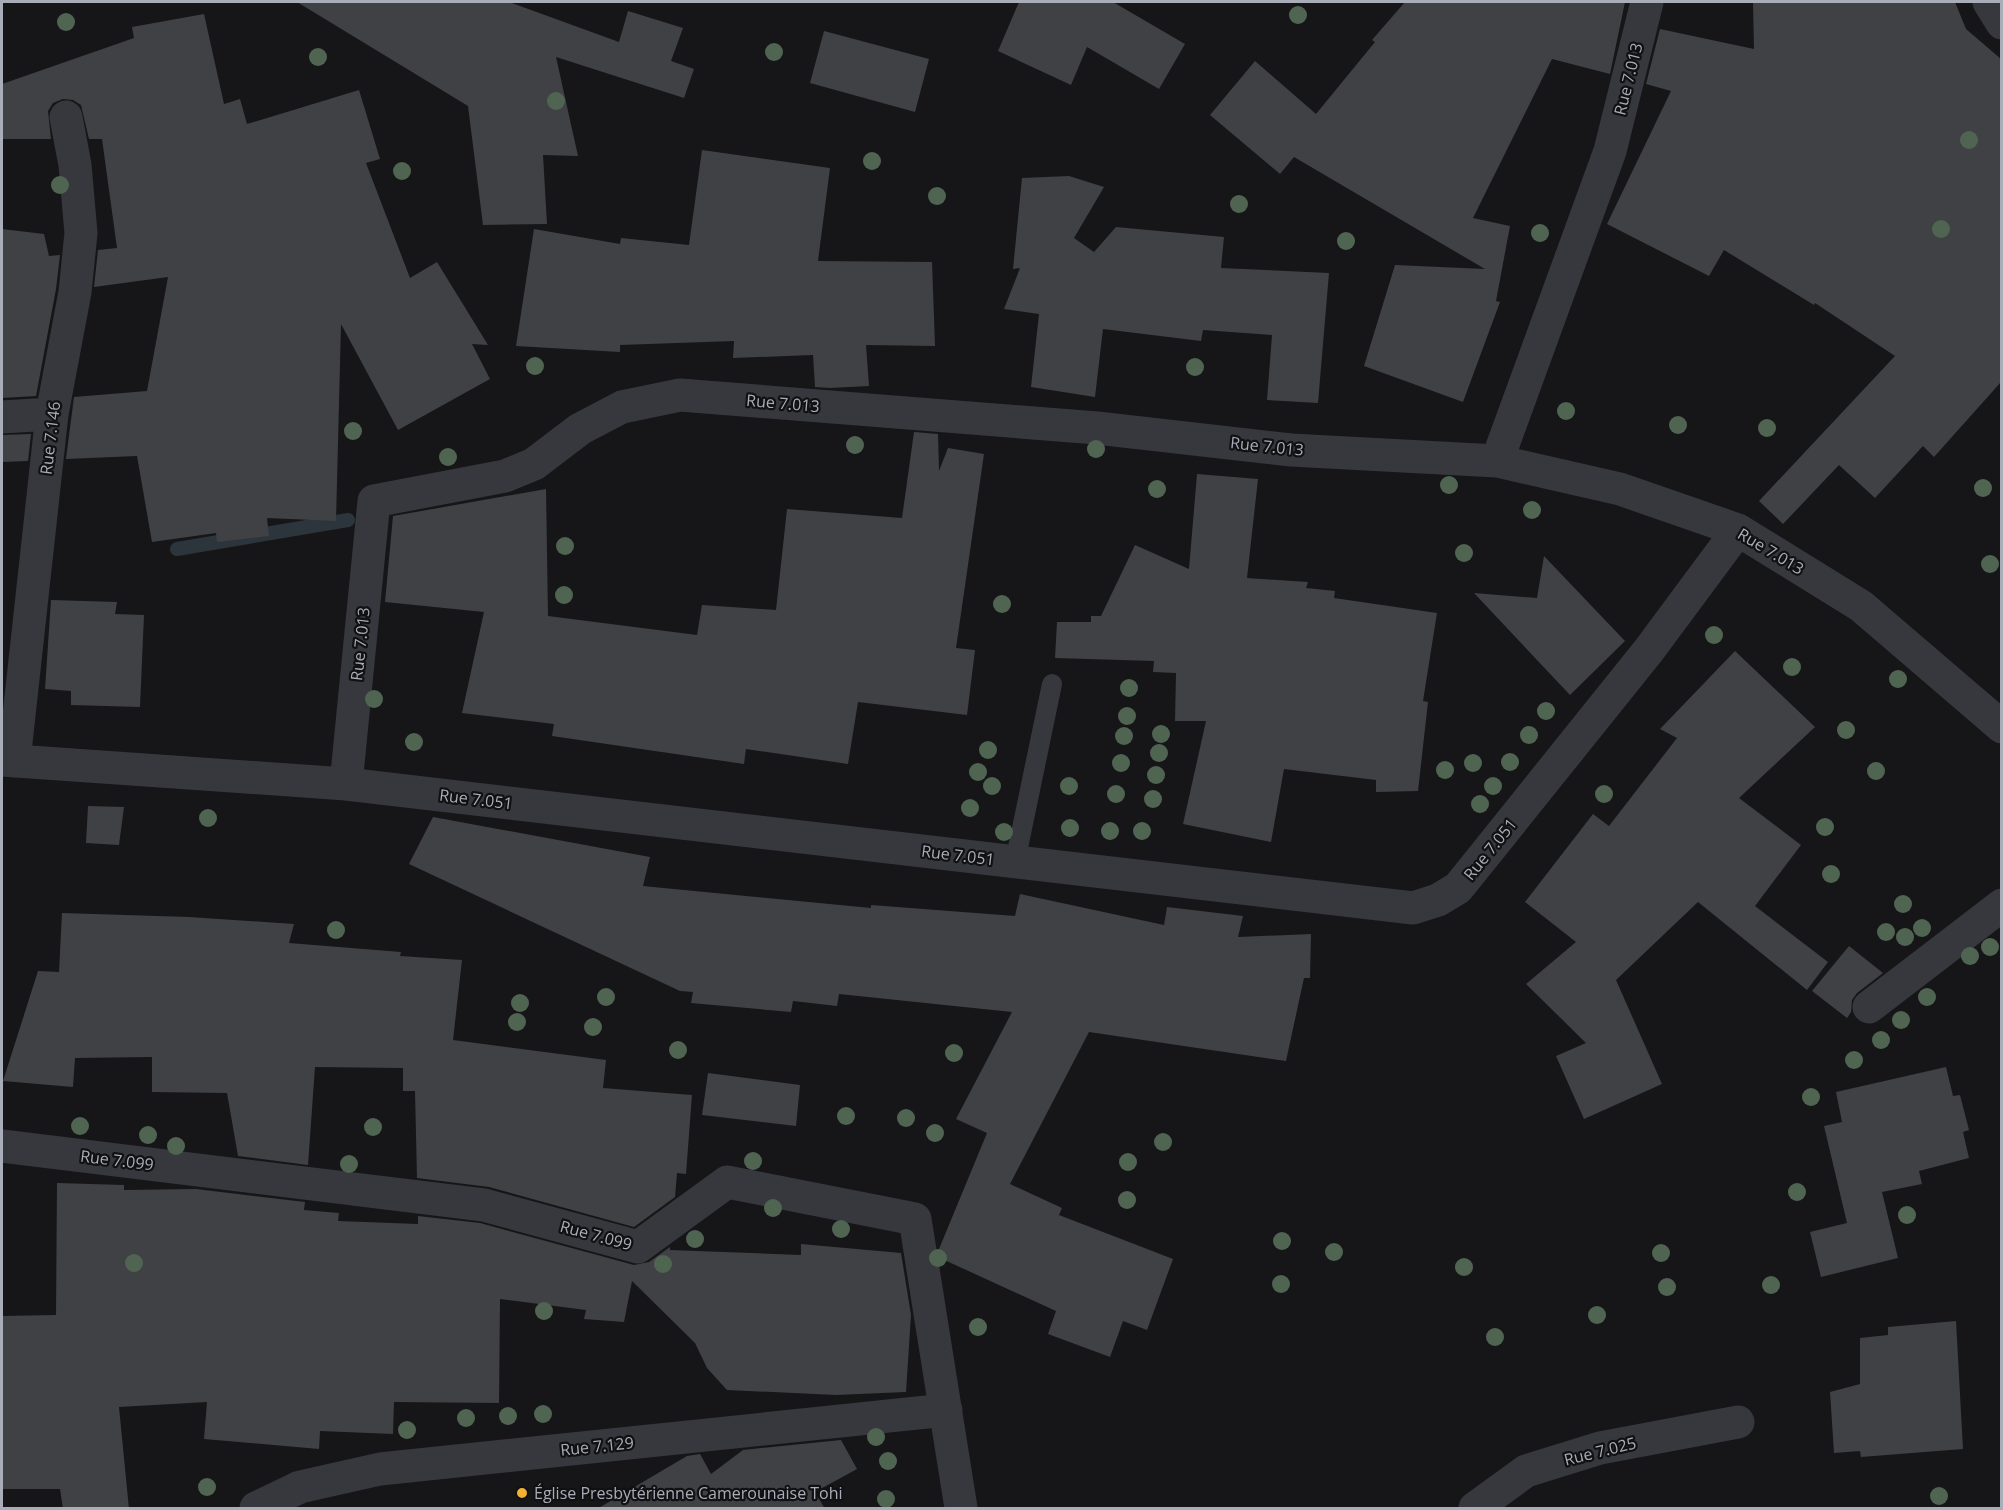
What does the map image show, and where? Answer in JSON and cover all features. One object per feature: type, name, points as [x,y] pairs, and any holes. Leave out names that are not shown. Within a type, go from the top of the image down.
[{"type":"street","name":"Rue 7.013","points":[[1497,461],[1610,152],[1647,2]]},
{"type":"street","points":[[1989,2],[2001,23]]},
{"type":"street","name":"Rue 7.146","points":[[8,760],[52,414],[75,292],[81,232],[75,165],[66,117]]},
{"type":"street","name":"Rue 7.013","points":[[346,784],[374,501],[506,476],[534,464],[580,429],[622,407],[680,395],[1096,428],[1291,450],[1497,461],[1620,489],[1738,530],[1861,606],[2001,727]]},
{"type":"street","points":[[2,417],[52,414]]},
{"type":"street","name":"Rue 7.051","points":[[8,760],[346,784],[1413,908],[1438,900],[1458,888],[1649,650],[1738,530]]},
{"type":"street","points":[[1869,1007],[2001,905]]},
{"type":"street","name":"Rue 7.099","points":[[2,1146],[484,1205],[638,1247],[728,1182],[915,1219],[946,1410],[956,1506]]},
{"type":"street","name":"Rue 7.129","points":[[256,1509],[300,1486],[380,1469],[946,1410]]},
{"type":"street","name":"Rue 7.025","points":[[1475,1509],[1526,1471],[1600,1448],[1738,1422]]},
{"type":"lane","points":[[1015,862],[1052,684]]},
{"type":"building","points":[[297,2],[509,2],[619,42],[628,11],[683,28],[671,61],[694,69],[684,98],[556,57],[578,156],[543,155],[547,224],[483,225],[468,106]]},
{"type":"building","points":[[1019,2],[1113,2],[1185,44],[1159,89],[1087,47],[1071,85],[998,51]]},
{"type":"building","points":[[1405,2],[1625,2],[1610,74],[1552,59],[1473,218],[1510,226],[1496,301],[1500,302],[1463,402],[1364,366],[1395,265],[1485,269],[1294,157],[1280,174],[1210,115],[1255,61],[1316,114],[1375,42],[1372,40]]},
{"type":"building","points":[[1753,2],[1955,2],[1966,29],[2001,59],[2001,382],[1934,457],[1923,446],[1875,498],[1839,465],[1783,524],[1759,501],[1895,356],[1815,303],[1814,305],[1724,250],[1709,276],[1607,224],[1671,91],[1646,84],[1660,29],[1754,49]]},
{"type":"building","points":[[204,14],[224,104],[240,99],[247,124],[359,90],[380,159],[366,163],[410,278],[437,262],[488,345],[472,344],[490,379],[398,430],[341,324],[336,521],[267,518],[269,536],[217,542],[216,533],[152,542],[137,456],[66,459],[74,397],[147,391],[168,277],[94,287],[98,250],[117,248],[102,139],[89,139],[81,105],[73,100],[63,99],[53,103],[48,111],[51,139],[2,139],[2,84],[134,38],[132,27]]},
{"type":"building","points":[[824,31],[929,59],[915,112],[810,83]]},
{"type":"building","points":[[702,150],[830,168],[818,261],[932,262],[935,346],[866,345],[869,386],[830,388],[815,387],[813,355],[733,358],[734,341],[620,345],[620,352],[516,346],[534,229],[620,244],[621,238],[689,245]]},
{"type":"building","points":[[1069,176],[1104,187],[1074,238],[1094,252],[1116,227],[1224,237],[1221,268],[1329,273],[1318,403],[1267,400],[1272,335],[1203,330],[1201,341],[1103,329],[1095,397],[1031,387],[1039,314],[1004,309],[1020,268],[1013,269],[1022,178]]},
{"type":"building","points":[[2,229],[44,234],[49,256],[60,255],[36,396],[2,398]]},
{"type":"building","points":[[914,432],[938,434],[939,471],[948,448],[984,454],[956,648],[975,650],[967,715],[858,702],[848,764],[746,749],[744,764],[552,736],[554,724],[462,713],[484,612],[385,602],[393,516],[546,489],[548,616],[697,635],[702,605],[776,610],[787,509],[902,518]]},
{"type":"building","points":[[31,434],[28,461],[2,462],[2,435]]},
{"type":"building","points":[[1197,474],[1258,479],[1247,578],[1308,582],[1306,588],[1335,591],[1334,598],[1437,613],[1423,701],[1428,702],[1418,791],[1376,792],[1376,780],[1284,769],[1271,842],[1183,824],[1206,721],[1175,721],[1176,673],[1153,672],[1154,661],[1055,658],[1057,622],[1091,622],[1091,616],[1101,616],[1135,545],[1189,569]]},
{"type":"building","points":[[1544,556],[1625,641],[1570,695],[1474,593],[1537,598]]},
{"type":"building","points":[[51,600],[117,602],[115,614],[144,615],[140,707],[71,705],[71,691],[45,689]]},
{"type":"building","points":[[1735,651],[1815,727],[1739,798],[1801,845],[1755,906],[1828,962],[1807,990],[1698,902],[1616,980],[1662,1084],[1584,1119],[1556,1056],[1586,1043],[1526,984],[1576,942],[1525,902],[1593,814],[1609,826],[1677,738],[1660,729]]},
{"type":"building","points":[[88,806],[124,807],[119,845],[86,843]]},
{"type":"building","points":[[433,817],[650,857],[643,886],[871,908],[871,905],[1015,916],[1020,894],[1164,925],[1167,907],[1243,916],[1238,937],[1311,934],[1310,978],[1304,978],[1286,1061],[1089,1032],[1010,1184],[1062,1208],[1059,1215],[1173,1259],[1147,1330],[1123,1321],[1110,1357],[1048,1334],[1056,1311],[940,1258],[939,1249],[987,1133],[956,1119],[1012,1012],[839,994],[837,1006],[793,1001],[791,1012],[691,1003],[693,992],[680,991],[409,864]]},
{"type":"building","points":[[62,913],[189,917],[294,924],[289,943],[401,952],[400,956],[462,960],[453,1040],[606,1060],[603,1088],[692,1095],[686,1174],[677,1173],[675,1197],[634,1227],[489,1187],[417,1178],[415,1091],[403,1091],[403,1068],[315,1067],[308,1165],[238,1156],[227,1093],[152,1092],[152,1057],[75,1058],[73,1087],[3,1081],[38,971],[59,972]]},
{"type":"building","points":[[1849,946],[1883,973],[1857,993],[1852,1000],[1851,1012],[1847,1018],[1812,991]]},
{"type":"building","points":[[1946,1067],[1953,1096],[1960,1095],[1969,1130],[1963,1132],[1969,1158],[1919,1171],[1922,1184],[1882,1192],[1898,1258],[1821,1277],[1810,1232],[1847,1223],[1824,1126],[1842,1122],[1836,1092]]},
{"type":"building","points":[[708,1073],[800,1085],[796,1126],[702,1115]]},
{"type":"building","points":[[57,1183],[124,1185],[124,1190],[196,1189],[305,1202],[304,1210],[339,1213],[338,1221],[418,1224],[418,1216],[480,1223],[634,1265],[649,1262],[670,1247],[670,1250],[801,1255],[801,1244],[901,1253],[911,1315],[906,1392],[836,1395],[727,1390],[707,1368],[695,1343],[632,1281],[624,1322],[584,1319],[586,1310],[500,1299],[499,1403],[394,1402],[393,1434],[320,1431],[319,1449],[204,1439],[207,1402],[119,1407],[129,1509],[63,1509],[60,1489],[2,1489],[2,1316],[56,1315]]},
{"type":"building","points":[[1956,1321],[1963,1449],[1861,1457],[1860,1451],[1834,1453],[1830,1392],[1860,1384],[1860,1338],[1888,1335],[1888,1327]]},
{"type":"building","points":[[841,1440],[857,1469],[815,1492],[825,1509],[597,1509],[687,1456],[700,1454],[711,1474],[743,1450]]},
{"type":"waterway","points":[[177,549],[348,520]]},
{"type":"place","name":"Église Presbytérienne Camerounaise Tohi","points":[[522,1493]]}]
